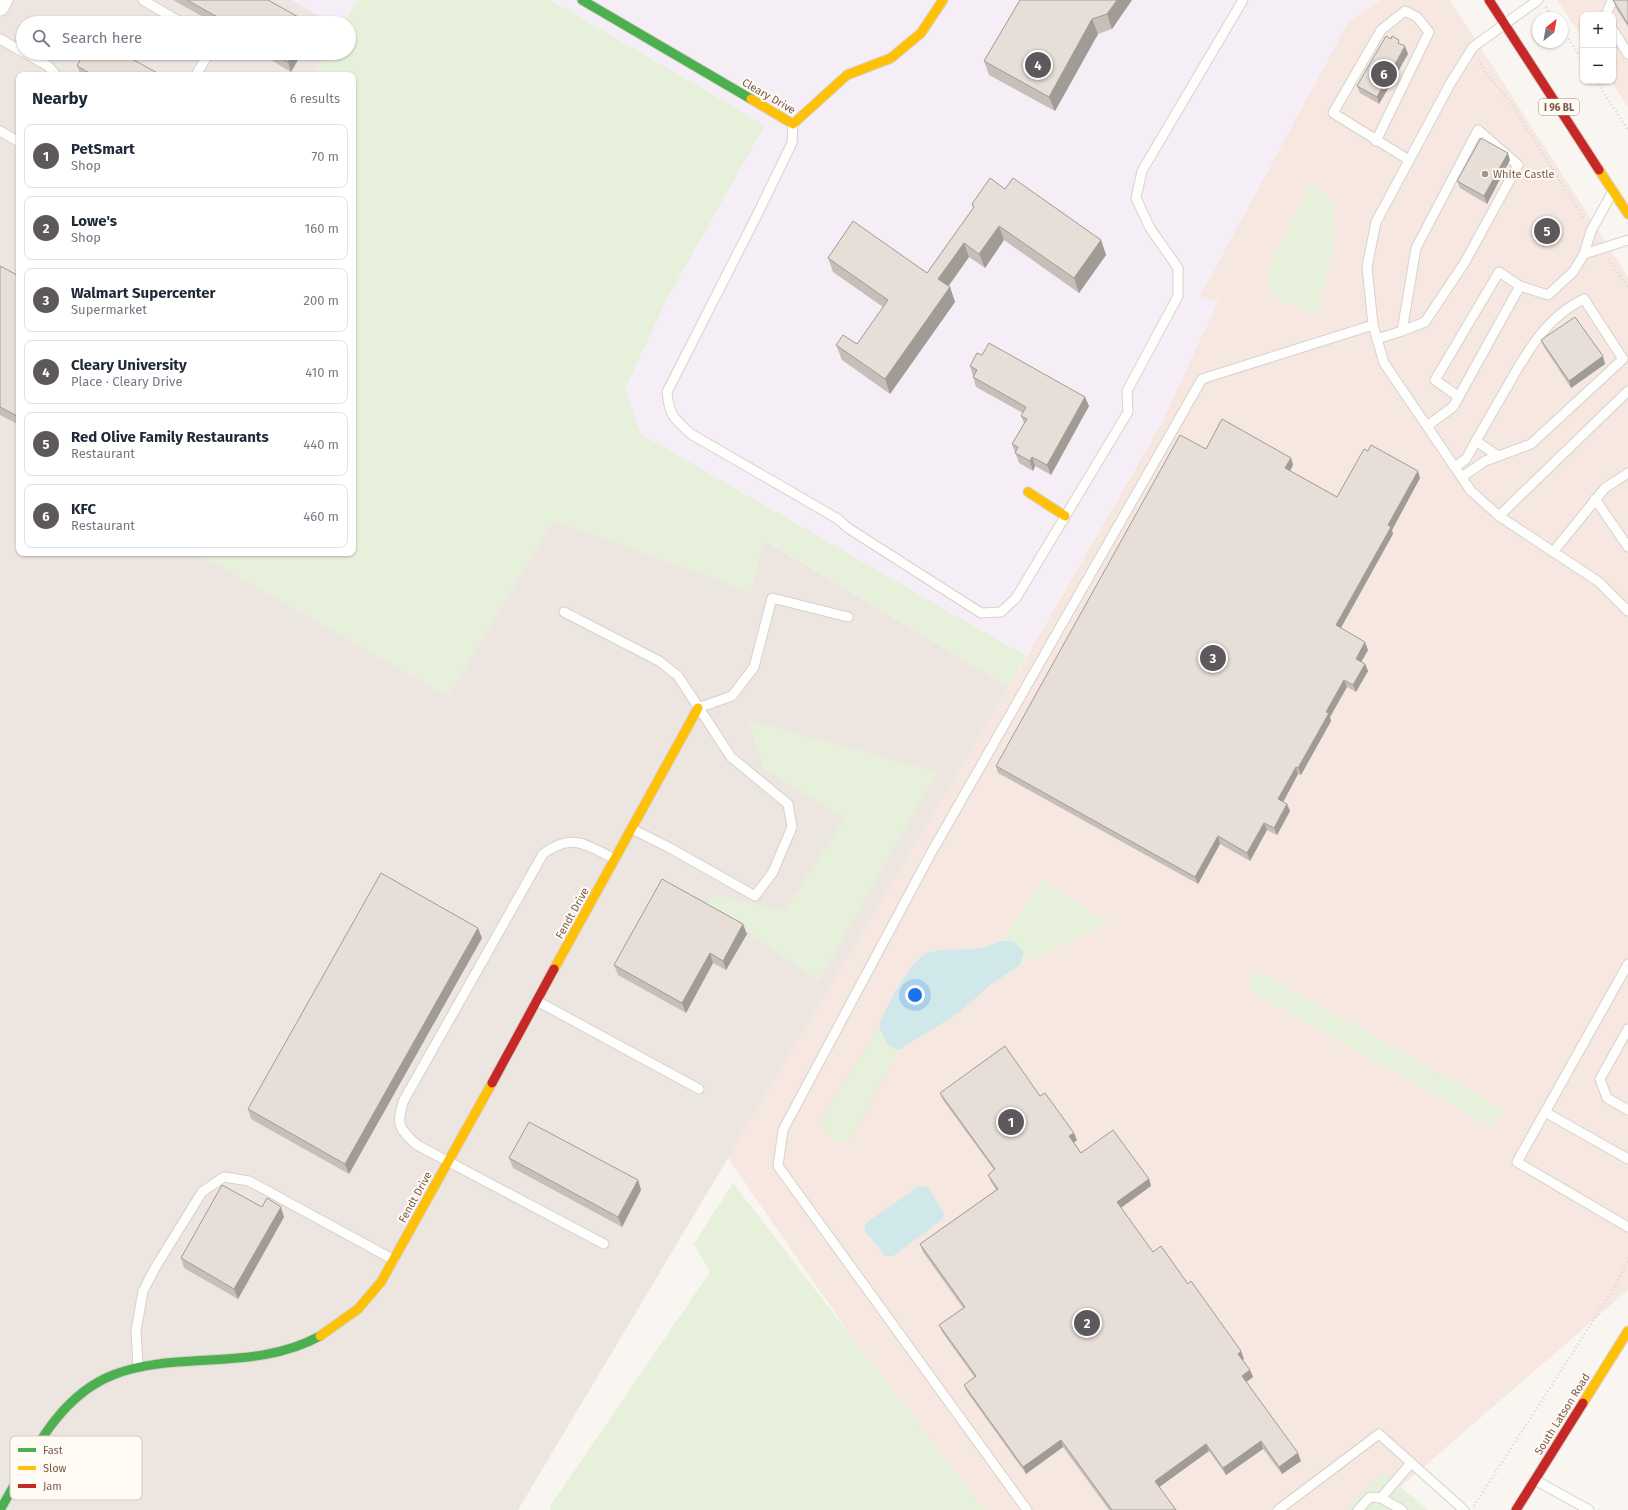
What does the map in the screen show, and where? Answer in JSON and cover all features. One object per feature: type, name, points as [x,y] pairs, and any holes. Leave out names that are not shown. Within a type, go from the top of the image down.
[{"type":"street","points":[[0,7],[4,0]]},
{"type":"street","name":"Cleary Drive","points":[[582,0],[793,124],[847,74],[892,58],[920,33],[943,0]]},
{"type":"street","name":"I 96 BL","points":[[1489,0],[1628,214]]},
{"type":"street","points":[[1028,492],[1065,516]]},
{"type":"street","name":"Fendt Drive","points":[[44,1436],[66,1408],[96,1383],[138,1367],[207,1359],[257,1356],[286,1351],[312,1340],[337,1325],[359,1307],[376,1289],[394,1260],[698,708]]},
{"type":"street","name":"South Latson Road","points":[[1516,1510],[1628,1331]]},
{"type":"street","name":"Fendt Drive","points":[[0,1510],[10,1493]]},
{"type":"lane","points":[[143,0],[170,16]]},
{"type":"lane","points":[[793,124],[792,143],[667,392],[668,407],[676,421],[691,434],[838,518],[848,528],[981,614],[1001,612],[1016,598],[1128,412],[1127,391],[1178,296],[1178,268],[1150,228],[1136,198],[1142,171],[1243,0]]},
{"type":"lane","points":[[1538,0],[1473,47],[1450,84],[1376,222],[1367,267],[1373,325],[1384,363],[1471,490],[1499,516],[1599,582],[1627,608]]},
{"type":"lane","points":[[1607,12],[1611,3],[1616,0]]},
{"type":"lane","points":[[1376,141],[1429,32],[1418,17],[1405,11],[1381,30],[1334,113],[1376,141],[1409,160]]},
{"type":"lane","points":[[1616,35],[1628,54]]},
{"type":"lane","points":[[0,39],[16,48]]},
{"type":"lane","points":[[38,60],[48,66],[53,72]]},
{"type":"lane","points":[[198,72],[205,60]]},
{"type":"lane","points":[[1377,339],[1402,331],[1424,322],[1465,262],[1518,164],[1478,130],[1416,248],[1402,331]]},
{"type":"lane","points":[[0,131],[16,140]]},
{"type":"lane","points":[[1459,397],[1435,380],[1499,272],[1520,286],[1548,294],[1573,272],[1584,254],[1591,230],[1613,191]]},
{"type":"lane","points":[[1584,254],[1602,247],[1628,240]]},
{"type":"lane","points":[[1427,426],[1453,407],[1520,286]]},
{"type":"lane","points":[[1455,467],[1466,459],[1530,347],[1550,322],[1570,306],[1584,299],[1623,359],[1531,444],[1485,461],[1462,476]]},
{"type":"lane","points":[[1026,1510],[778,1166],[783,1130],[930,855],[1202,379],[1373,325]]},
{"type":"lane","points":[[1499,516],[1628,391]]},
{"type":"lane","points":[[1476,441],[1498,456]]},
{"type":"lane","points":[[1553,552],[1605,488],[1628,473]]},
{"type":"lane","points":[[1595,499],[1628,547]]},
{"type":"lane","points":[[698,708],[732,696],[754,667],[772,598],[848,617]]},
{"type":"lane","points":[[564,612],[659,661],[678,676],[730,757],[788,804],[792,827],[773,872],[755,896],[670,848],[632,829]]},
{"type":"lane","points":[[604,1244],[417,1145],[402,1132],[398,1116],[404,1100],[543,854],[555,844],[571,841],[587,845],[615,859]]},
{"type":"lane","points":[[1628,964],[1625,977],[1517,1162],[1628,1227]]},
{"type":"lane","points":[[537,1001],[699,1089]]},
{"type":"lane","points":[[1628,1029],[1600,1079],[1607,1098],[1628,1110]]},
{"type":"lane","points":[[1545,1112],[1628,1159]]},
{"type":"lane","points":[[138,1367],[136,1331],[143,1291],[155,1268],[202,1192],[224,1177],[249,1181],[394,1260]]},
{"type":"lane","points":[[1278,1510],[1379,1434],[1464,1510]]},
{"type":"lane","points":[[1381,1498],[1411,1463]]},
{"type":"lane","points":[[1535,1480],[1589,1510]]},
{"type":"lane","points":[[1358,1510],[1370,1497],[1381,1498],[1402,1510]]},
{"type":"path","points":[[1568,38],[1580,56]]},
{"type":"path","points":[[1473,47],[1484,71],[1510,102],[1591,230]]},
{"type":"path","points":[[1598,84],[1628,130]]},
{"type":"path","points":[[1602,247],[1628,288]]},
{"type":"path","points":[[1472,1510],[1611,1293],[1628,1261]]},
{"type":"shaded area","points":[[0,0],[292,0],[319,16],[16,16],[16,60],[321,60],[314,72],[16,72],[16,556],[202,556],[448,696],[553,520],[751,592],[764,540],[1009,687],[518,1510],[0,1510]]},
{"type":"shaded area","points":[[292,0],[357,0],[347,16],[319,16]]},
{"type":"shaded area","points":[[550,0],[1380,0],[1349,21],[1200,296],[1218,301],[1161,424],[1026,656],[641,434],[625,389],[668,297],[764,126]]},
{"type":"shaded area","points":[[1380,0],[1450,0],[1628,277],[1628,1290],[1374,1510],[971,1510],[728,1158],[1009,687],[1161,424],[1218,301],[1200,296],[1349,20]]},
{"type":"shaded area","points":[[1557,0],[1628,0],[1628,107],[1613,84],[1616,84],[1616,12],[1580,12],[1580,34],[1568,16],[1568,12],[1565,12]]},
{"type":"green space","points":[[357,0],[550,0],[765,125],[668,297],[625,389],[641,434],[1026,656],[1009,687],[765,540],[751,592],[553,520],[448,696],[202,556],[356,556],[356,72],[314,72],[321,60],[356,60],[356,16],[347,16]]},
{"type":"green space","points":[[1310,184],[1333,200],[1335,240],[1317,316],[1270,296],[1268,269]]},
{"type":"green space","points":[[748,720],[937,772],[819,981],[706,903],[716,895],[784,911],[845,818],[764,770]]},
{"type":"green space","points":[[1042,880],[1109,923],[1020,965],[1024,951],[1002,941]]},
{"type":"green space","points":[[1255,969],[1505,1110],[1492,1127],[1248,990]]},
{"type":"green space","points":[[879,1026],[887,1044],[899,1050],[848,1144],[828,1138],[821,1119]]},
{"type":"green space","points":[[733,1183],[985,1510],[551,1510],[549,1508],[710,1272],[694,1244]]},
{"type":"green space","points":[[1383,1472],[1428,1510],[1346,1510]]},
{"type":"water","points":[[1002,941],[1013,941],[1024,951],[1020,965],[990,985],[960,1012],[899,1050],[887,1044],[879,1026],[882,1018],[898,987],[919,959],[926,953],[939,950],[979,948]]},
{"type":"water","points":[[919,1186],[927,1187],[944,1212],[943,1219],[893,1256],[885,1256],[864,1230],[866,1223]]},
{"type":"building","points":[[187,0],[268,0],[297,16],[264,16],[216,16]]},
{"type":"building","points":[[1020,0],[1117,0],[1107,14],[1092,19],[1049,97],[984,61]]},
{"type":"building","points":[[1613,0],[1628,0],[1628,24]]},
{"type":"building","points":[[1386,36],[1391,39],[1392,36],[1399,40],[1398,43],[1405,46],[1377,97],[1357,86]]},
{"type":"building","points":[[80,60],[134,60],[156,72],[88,72],[77,66]]},
{"type":"building","name":"White Castle","points":[[1481,138],[1508,153],[1484,196],[1457,181]]},
{"type":"building","points":[[990,178],[1005,189],[1013,178],[1101,240],[1074,278],[999,226],[979,254],[964,243],[938,279],[950,287],[885,379],[836,345],[843,335],[857,344],[888,300],[828,258],[853,221],[927,273],[974,207],[972,204]]},
{"type":"building","points":[[0,266],[16,274],[16,415],[0,407]]},
{"type":"building","points":[[1575,317],[1603,356],[1569,381],[1541,340]]},
{"type":"building","points":[[989,343],[1085,397],[1047,465],[1032,457],[1030,461],[1015,453],[1018,447],[1012,444],[1027,419],[1021,416],[1026,407],[973,377],[977,370],[970,366],[977,353],[982,355]]},
{"type":"building","points":[[1222,419],[1291,458],[1285,468],[1337,497],[1364,449],[1368,451],[1371,445],[1418,471],[1388,525],[1391,527],[1336,625],[1365,642],[1356,659],[1365,664],[1353,685],[1344,680],[1326,712],[1329,713],[1298,768],[1296,767],[1278,799],[1287,804],[1274,828],[1264,823],[1247,853],[1218,836],[1195,877],[996,766],[1180,435],[1206,449]]},
{"type":"building","points":[[381,873],[478,928],[345,1164],[248,1109]]},
{"type":"building","points":[[662,879],[743,924],[723,961],[710,953],[682,1003],[614,965]]},
{"type":"building","points":[[1005,1046],[1040,1096],[1045,1093],[1074,1133],[1069,1136],[1081,1153],[1113,1130],[1149,1179],[1117,1202],[1153,1252],[1161,1246],[1188,1284],[1191,1281],[1241,1351],[1238,1354],[1250,1370],[1242,1376],[1298,1453],[1279,1467],[1261,1441],[1223,1468],[1206,1444],[1155,1481],[1176,1510],[1112,1510],[1061,1440],[1023,1467],[964,1385],[976,1376],[939,1325],[965,1307],[920,1244],[998,1189],[988,1175],[995,1169],[940,1093]]},
{"type":"building","points":[[529,1122],[638,1180],[618,1217],[509,1158]]},
{"type":"building","points":[[222,1185],[262,1207],[267,1198],[281,1207],[234,1289],[181,1258]]},
{"type":"traffic: fast","points":[[582,0],[751,99]]},
{"type":"traffic: fast","points":[[43,1436],[60,1414],[75,1398],[93,1385],[124,1371],[172,1362],[252,1357],[293,1347],[320,1336]]},
{"type":"traffic: fast","points":[[0,1510],[10,1492]]},
{"type":"traffic: slow","points":[[751,99],[793,124],[847,75],[891,58],[921,33],[943,0]]},
{"type":"traffic: slow","points":[[1599,170],[1628,214]]},
{"type":"traffic: slow","points":[[1028,492],[1065,516]]},
{"type":"traffic: slow","points":[[554,969],[698,708]]},
{"type":"traffic: slow","points":[[320,1336],[358,1309],[381,1282],[492,1083]]},
{"type":"traffic: slow","points":[[1583,1403],[1628,1331]]},
{"type":"traffic: jam","points":[[1489,0],[1599,170]]},
{"type":"traffic: jam","points":[[492,1083],[554,969]]},
{"type":"traffic: jam","points":[[1516,1510],[1583,1403]]},
{"type":"place","name":"Cleary University","points":[[1038,65]]},
{"type":"place","name":"KFC","points":[[1384,74]]},
{"type":"place","name":"White Castle","points":[[1485,174]]},
{"type":"place","name":"Red Olive Family Restaurants","points":[[1547,231]]},
{"type":"place","name":"Walmart Supercenter","points":[[1213,658]]},
{"type":"place","name":"PetSmart","points":[[1011,1122]]},
{"type":"place","name":"Lowe's","points":[[1087,1323]]}]
